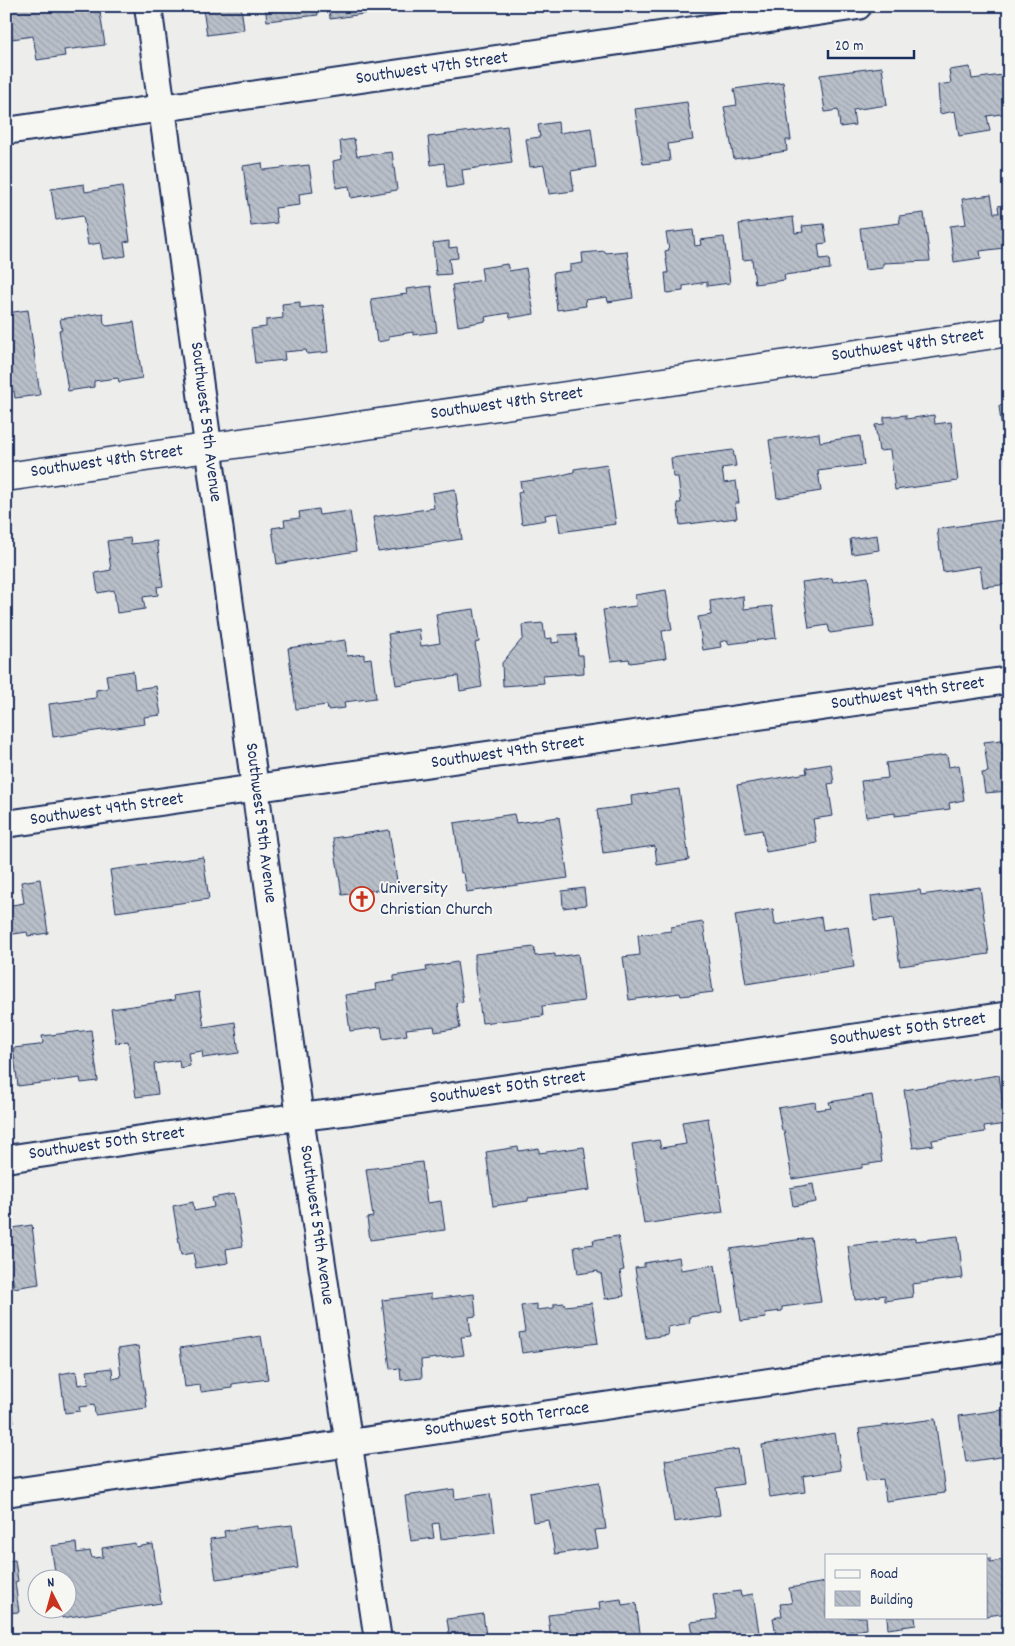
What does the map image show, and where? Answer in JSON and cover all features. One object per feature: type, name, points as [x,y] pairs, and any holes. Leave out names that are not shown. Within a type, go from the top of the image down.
[{"type":"street","name":"Southwest 59th Avenue","points":[[148,6],[300,1118],[378,1640]]},
{"type":"street","name":"Southwest 47th Street","points":[[6,131],[858,6]]},
{"type":"street","name":"Southwest 48th Street","points":[[6,477],[1009,332]]},
{"type":"street","name":"Southwest 49th Street","points":[[6,824],[1009,680]]},
{"type":"street","name":"Southwest 50th Street","points":[[6,1159],[1009,1015]]},
{"type":"street","name":"Southwest 50th Terrace","points":[[6,1493],[1009,1347]]},
{"type":"building","points":[[8,6],[48,6],[49,10],[75,6],[99,6],[105,45],[64,50],[65,56],[37,60],[33,36],[12,39]]},
{"type":"building","points":[[199,6],[241,6],[244,30],[207,35],[203,9],[199,10]]},
{"type":"building","points":[[265,6],[316,6],[318,15],[267,21]]},
{"type":"building","points":[[329,6],[369,6],[370,13],[330,19]]},
{"type":"building","points":[[882,67],[887,105],[853,110],[855,125],[840,127],[838,110],[825,112],[820,75]]},
{"type":"building","points":[[970,67],[972,79],[1002,75],[1008,113],[987,116],[990,131],[959,136],[955,111],[940,114],[938,85],[951,83],[949,70]]},
{"type":"building","points":[[783,82],[791,140],[786,140],[787,151],[734,159],[724,107],[737,105],[734,89]]},
{"type":"building","points":[[687,102],[693,140],[668,144],[670,161],[643,164],[635,109]]},
{"type":"building","points":[[558,122],[559,133],[591,128],[596,167],[571,171],[574,191],[549,194],[544,165],[530,167],[526,139],[540,137],[538,125]]},
{"type":"building","points":[[507,126],[512,163],[462,170],[464,185],[447,188],[444,163],[431,165],[428,137]]},
{"type":"building","points":[[354,139],[357,156],[392,152],[397,190],[351,198],[349,186],[336,188],[333,161],[342,159],[340,141]]},
{"type":"building","points":[[262,163],[263,170],[309,165],[313,192],[299,194],[300,205],[275,208],[277,223],[251,226],[243,166]]},
{"type":"building","points":[[84,184],[85,192],[122,186],[130,241],[124,242],[126,256],[103,259],[100,243],[88,245],[83,216],[56,220],[51,189]]},
{"type":"building","points":[[991,195],[994,213],[999,213],[998,206],[1009,204],[1009,252],[1005,252],[1004,248],[980,251],[981,258],[954,262],[950,226],[966,224],[962,199]]},
{"type":"building","points":[[924,213],[930,261],[883,263],[883,268],[865,270],[860,228],[900,223],[899,216]]},
{"type":"building","points":[[793,217],[795,233],[803,232],[802,226],[824,224],[827,243],[818,244],[820,259],[829,258],[830,269],[784,275],[785,280],[755,284],[752,259],[743,260],[739,224]]},
{"type":"building","points":[[693,230],[695,246],[701,245],[700,240],[724,237],[730,283],[707,286],[707,282],[683,286],[683,291],[667,293],[665,273],[668,273],[665,251],[669,250],[666,233]]},
{"type":"building","points":[[6,231],[11,261],[6,262]]},
{"type":"building","points":[[449,241],[449,248],[457,247],[458,258],[449,259],[451,274],[436,275],[433,243]]},
{"type":"building","points":[[605,251],[605,253],[627,251],[633,298],[608,302],[607,297],[585,300],[586,306],[557,310],[553,273],[570,271],[570,265],[583,263],[582,253]]},
{"type":"building","points":[[507,264],[509,271],[526,268],[534,314],[510,318],[509,313],[485,317],[486,321],[458,326],[452,285],[483,280],[481,268]]},
{"type":"building","points":[[431,286],[437,332],[413,335],[413,332],[389,336],[389,340],[377,342],[371,299],[407,294],[406,289]]},
{"type":"building","points":[[300,302],[300,308],[323,305],[328,352],[307,354],[306,350],[284,352],[285,360],[255,363],[251,329],[266,327],[266,320],[283,318],[282,304]]},
{"type":"building","points":[[28,310],[40,395],[15,398],[14,391],[6,393],[6,313]]},
{"type":"building","points":[[103,313],[104,324],[107,326],[134,322],[142,378],[119,382],[118,378],[94,381],[94,387],[68,391],[59,330],[62,330],[60,319]]},
{"type":"building","points":[[1009,404],[1009,472],[1007,472],[999,406]]},
{"type":"building","points":[[906,415],[906,419],[934,415],[935,424],[951,422],[958,481],[895,490],[890,450],[879,451],[875,425],[884,424],[884,417]]},
{"type":"building","points":[[819,433],[820,442],[860,436],[864,465],[818,471],[821,491],[777,498],[769,440]]},
{"type":"building","points":[[733,450],[736,466],[722,468],[724,483],[736,481],[739,503],[735,503],[737,518],[680,525],[677,503],[681,503],[678,477],[673,477],[671,458]]},
{"type":"building","points":[[607,464],[616,524],[560,532],[557,513],[545,515],[546,520],[522,524],[518,493],[522,492],[520,482],[554,477],[574,472],[574,469]]},
{"type":"building","points":[[455,489],[462,539],[378,552],[373,517],[434,508],[432,493]]},
{"type":"building","points":[[318,509],[319,515],[350,511],[356,551],[277,564],[272,528],[285,526],[284,520],[300,518],[299,512]]},
{"type":"building","points":[[1009,519],[1009,584],[983,587],[980,566],[943,572],[937,529]]},
{"type":"building","points":[[877,535],[879,550],[852,554],[850,539]]},
{"type":"building","points":[[130,538],[131,544],[157,541],[163,586],[157,587],[158,595],[143,597],[145,609],[117,613],[114,590],[98,593],[95,573],[111,570],[107,541]]},
{"type":"building","points":[[868,577],[874,627],[830,633],[828,625],[809,628],[802,582],[832,578],[833,582]]},
{"type":"building","points":[[666,590],[672,630],[662,631],[666,658],[630,663],[629,659],[611,661],[603,610],[636,606],[635,595]]},
{"type":"building","points":[[743,596],[744,609],[772,606],[776,638],[728,644],[728,640],[720,642],[721,647],[703,650],[698,617],[711,615],[710,601]]},
{"type":"building","points":[[474,609],[479,642],[475,643],[482,687],[460,691],[458,676],[396,685],[388,634],[419,629],[421,646],[440,643],[436,614]]},
{"type":"building","points":[[543,623],[545,639],[552,638],[552,643],[559,642],[558,635],[576,634],[578,655],[583,655],[584,673],[543,676],[544,683],[503,686],[502,663],[523,638],[522,625]]},
{"type":"building","points":[[345,640],[347,656],[364,654],[364,659],[371,658],[376,698],[344,702],[345,708],[328,710],[327,705],[296,709],[288,648]]},
{"type":"building","points":[[133,671],[135,689],[156,686],[161,715],[144,717],[145,724],[53,737],[49,704],[96,698],[96,690],[108,688],[106,675]]},
{"type":"building","points":[[1009,739],[1009,791],[985,793],[982,773],[988,772],[984,742]]},
{"type":"building","points":[[947,755],[949,767],[959,765],[964,800],[949,803],[950,809],[895,816],[895,813],[866,817],[861,781],[888,778],[886,763]]},
{"type":"building","points":[[831,764],[834,783],[828,784],[833,816],[813,819],[817,843],[766,852],[762,830],[746,833],[737,785],[807,773],[806,768]]},
{"type":"building","points":[[679,789],[689,860],[657,865],[655,846],[603,853],[597,810],[632,805],[631,796]]},
{"type":"building","points":[[514,814],[516,823],[559,817],[568,878],[467,892],[464,873],[461,873],[454,823]]},
{"type":"building","points":[[389,830],[398,887],[342,895],[333,838]]},
{"type":"building","points":[[203,857],[209,899],[116,912],[110,870]]},
{"type":"building","points":[[40,879],[48,933],[28,936],[27,932],[7,935],[8,947],[6,948],[6,906],[24,903],[21,882]]},
{"type":"building","points":[[980,887],[989,954],[900,966],[893,918],[874,921],[871,896],[920,890],[921,895]]},
{"type":"building","points":[[584,888],[586,905],[563,908],[562,891]]},
{"type":"building","points":[[773,909],[775,925],[821,917],[823,930],[848,926],[854,967],[746,984],[735,915]]},
{"type":"building","points":[[703,922],[713,992],[681,996],[680,993],[629,1000],[623,957],[640,955],[638,935],[671,931],[671,927]]},
{"type":"building","points":[[534,947],[535,956],[555,954],[555,957],[578,954],[584,1001],[542,1006],[543,1016],[482,1023],[475,971],[475,954]]},
{"type":"building","points":[[457,962],[463,1002],[456,1003],[460,1028],[435,1032],[434,1026],[406,1029],[407,1035],[383,1039],[381,1027],[350,1031],[345,995],[376,990],[375,984],[394,981],[394,976],[427,971],[426,967]]},
{"type":"building","points":[[199,992],[204,1027],[235,1022],[239,1053],[203,1058],[202,1051],[188,1053],[190,1066],[180,1068],[179,1060],[154,1064],[158,1094],[136,1097],[128,1041],[116,1043],[111,1009],[175,1000],[174,996]]},
{"type":"building","points":[[91,1030],[98,1081],[81,1083],[80,1078],[18,1086],[13,1048],[39,1045],[43,1043],[42,1036]]},
{"type":"building","points":[[999,1075],[1006,1124],[984,1127],[985,1132],[932,1140],[933,1145],[913,1148],[904,1090]]},
{"type":"building","points":[[872,1095],[882,1162],[862,1165],[862,1168],[792,1179],[778,1108],[815,1102],[816,1110],[831,1108],[829,1102]]},
{"type":"building","points":[[708,1118],[723,1212],[644,1224],[632,1144],[659,1140],[661,1148],[686,1144],[682,1122]]},
{"type":"building","points":[[518,1147],[519,1151],[539,1148],[539,1153],[584,1147],[590,1190],[528,1198],[528,1201],[493,1206],[486,1152]]},
{"type":"building","points":[[422,1162],[427,1203],[441,1201],[445,1230],[370,1240],[367,1218],[373,1217],[366,1169]]},
{"type":"building","points":[[813,1184],[816,1202],[793,1206],[790,1188]]},
{"type":"building","points":[[234,1194],[243,1246],[226,1249],[228,1263],[196,1268],[193,1253],[181,1255],[173,1206],[193,1202],[194,1211],[214,1207],[212,1198]]},
{"type":"building","points":[[32,1225],[39,1284],[14,1288],[12,1275],[6,1276],[6,1229]]},
{"type":"building","points":[[618,1236],[624,1270],[620,1271],[624,1296],[605,1299],[601,1273],[598,1273],[598,1271],[578,1274],[574,1247],[594,1244],[593,1240]]},
{"type":"building","points":[[958,1236],[963,1278],[912,1284],[913,1297],[885,1301],[885,1295],[855,1300],[848,1246],[915,1238],[915,1241]]},
{"type":"building","points":[[811,1238],[821,1302],[782,1307],[782,1311],[765,1313],[766,1318],[741,1321],[730,1249]]},
{"type":"building","points":[[679,1257],[681,1270],[715,1265],[722,1312],[689,1317],[690,1323],[667,1327],[668,1335],[646,1338],[635,1268],[644,1267],[644,1263]]},
{"type":"building","points":[[431,1294],[431,1299],[474,1294],[476,1316],[469,1317],[471,1336],[461,1337],[464,1355],[421,1360],[422,1378],[401,1380],[400,1368],[390,1369],[382,1300]]},
{"type":"building","points":[[564,1303],[565,1306],[592,1303],[598,1343],[522,1353],[519,1333],[525,1332],[521,1306],[537,1304],[537,1310],[554,1308],[554,1304]]},
{"type":"building","points":[[261,1336],[268,1379],[232,1384],[232,1388],[201,1392],[200,1385],[185,1387],[180,1348]]},
{"type":"building","points":[[138,1346],[147,1408],[95,1415],[94,1405],[79,1407],[80,1411],[65,1413],[60,1374],[76,1371],[78,1385],[89,1383],[87,1371],[112,1368],[113,1379],[121,1377],[118,1349]]},
{"type":"building","points":[[8,1379],[14,1422],[6,1423],[6,1380]]},
{"type":"building","points":[[1009,1409],[1009,1445],[1005,1445],[1007,1456],[966,1462],[959,1416]]},
{"type":"building","points":[[935,1419],[945,1493],[886,1501],[883,1479],[866,1481],[859,1429]]},
{"type":"building","points":[[835,1433],[841,1470],[803,1476],[805,1492],[770,1497],[762,1445]]},
{"type":"building","points":[[738,1449],[743,1484],[716,1488],[720,1515],[674,1522],[665,1460]]},
{"type":"building","points":[[599,1482],[606,1529],[595,1530],[598,1548],[555,1554],[549,1520],[533,1522],[529,1493]]},
{"type":"building","points":[[454,1489],[455,1499],[490,1494],[495,1532],[441,1539],[439,1523],[432,1524],[434,1538],[411,1541],[405,1496]]},
{"type":"building","points":[[292,1525],[298,1568],[216,1579],[210,1539],[225,1537],[224,1531],[257,1526],[257,1529]]},
{"type":"building","points":[[76,1543],[77,1553],[90,1551],[92,1558],[103,1557],[102,1548],[135,1543],[136,1547],[153,1544],[161,1603],[78,1616],[78,1568],[54,1568],[51,1546]]},
{"type":"building","points":[[988,1558],[990,1558],[990,1562],[1009,1559],[1009,1613],[988,1616]]},
{"type":"building","points":[[15,1560],[18,1581],[15,1582],[19,1612],[6,1613],[6,1561]]},
{"type":"building","points":[[825,1582],[825,1618],[866,1618],[867,1629],[830,1635],[830,1638],[819,1640],[817,1640],[817,1636],[796,1640],[777,1640],[773,1618],[782,1616],[780,1604],[792,1603],[789,1588]]},
{"type":"building","points":[[740,1591],[741,1596],[753,1594],[760,1639],[694,1640],[691,1622],[717,1619],[713,1595]]},
{"type":"building","points":[[621,1599],[622,1605],[636,1603],[641,1640],[551,1640],[548,1615],[600,1609],[599,1602]]},
{"type":"building","points":[[483,1614],[486,1636],[491,1635],[491,1640],[450,1640],[447,1619]]},
{"type":"building","points":[[887,1618],[915,1618],[916,1625],[888,1629]]},
{"type":"place","name":"University Christian Church","points":[[362,899]]}]
